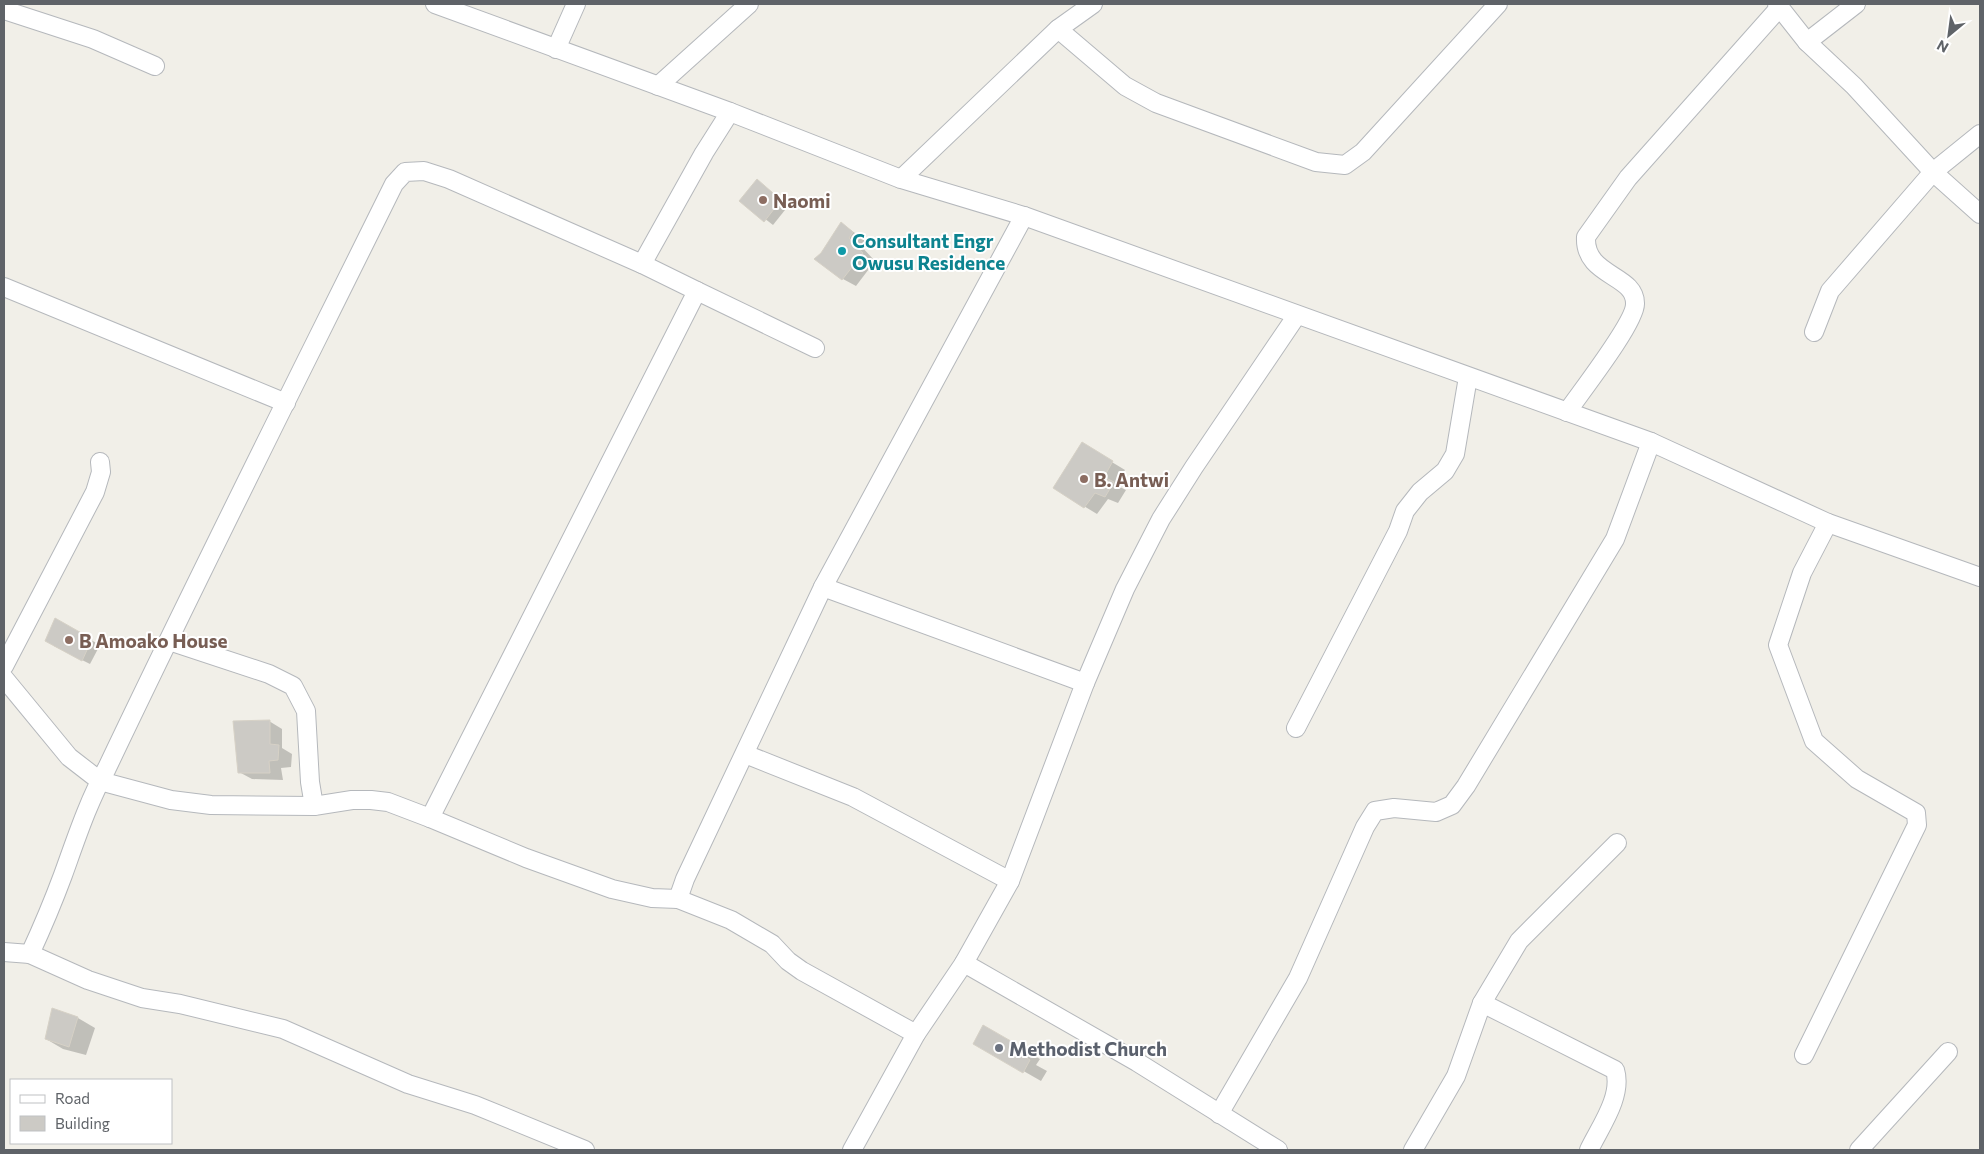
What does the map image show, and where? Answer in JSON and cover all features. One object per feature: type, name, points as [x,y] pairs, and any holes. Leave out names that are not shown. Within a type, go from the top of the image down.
[{"type":"street","points":[[435,4],[730,112],[901,179],[1024,216],[1651,442],[1828,523],[1980,577]]},
{"type":"street","points":[[556,49],[576,4]]},
{"type":"street","points":[[658,86],[749,4]]},
{"type":"street","points":[[901,179],[1058,29],[1093,4]]},
{"type":"street","points":[[1058,29],[1126,86],[1156,103],[1316,162],[1345,165],[1363,152],[1498,4]]},
{"type":"street","points":[[1807,42],[1856,4]]},
{"type":"street","points":[[1567,412],[1621,335],[1635,305],[1632,291],[1592,262],[1586,249],[1586,237],[1628,178],[1779,6],[1807,42],[1854,86],[1933,172],[1980,214]]},
{"type":"street","points":[[4,10],[93,40],[155,66]]},
{"type":"street","points":[[642,264],[704,153],[730,112]]},
{"type":"street","points":[[1814,332],[1830,291],[1933,172],[1980,134]]},
{"type":"street","points":[[30,954],[62,877],[87,808],[394,184],[404,172],[424,171],[449,179],[642,264],[815,348]]},
{"type":"street","points":[[678,899],[685,879],[823,587],[1024,216]]},
{"type":"street","points":[[4,287],[286,403]]},
{"type":"street","points":[[430,818],[697,291]]},
{"type":"street","points":[[852,1150],[916,1034],[964,963],[1010,881],[1085,683],[1125,589],[1161,519],[1297,315]]},
{"type":"street","points":[[1296,728],[1398,531],[1406,511],[1420,492],[1445,471],[1455,454],[1468,377]]},
{"type":"street","points":[[1219,1114],[1298,978],[1365,827],[1375,811],[1394,808],[1436,812],[1452,805],[1466,786],[1615,539],[1651,442]]},
{"type":"street","points":[[4,666],[95,492],[101,472],[100,462]]},
{"type":"street","points":[[1804,1055],[1918,825],[1916,812],[1857,779],[1814,741],[1778,645],[1802,573],[1828,523]]},
{"type":"street","points":[[823,587],[1085,683]]},
{"type":"street","points":[[169,641],[268,674],[293,686],[306,711],[310,782],[314,806]]},
{"type":"street","points":[[4,678],[69,757],[100,781],[142,794],[211,805],[314,806],[352,800],[388,802],[526,858],[612,889],[652,898],[678,899],[731,920],[772,944],[788,961],[802,971],[916,1034]]},
{"type":"street","points":[[745,754],[852,797],[1010,881]]},
{"type":"street","points":[[1413,1150],[1456,1076],[1482,1003],[1519,941],[1617,843]]},
{"type":"street","points":[[4,952],[30,954],[88,980],[142,998],[197,1007],[283,1029],[408,1084],[475,1105],[585,1150]]},
{"type":"street","points":[[964,963],[1137,1062],[1278,1150]]},
{"type":"street","points":[[1482,1003],[1615,1070],[1618,1080],[1616,1093],[1589,1150]]},
{"type":"street","points":[[1859,1150],[1948,1052]]},
{"type":"building","points":[[757,179],[781,200],[764,222],[739,201]]},
{"type":"building","name":"Consultant Engr Owusu Residence","points":[[841,222],[853,232],[849,238],[863,253],[842,280],[814,259],[821,253]]},
{"type":"building","points":[[1082,442],[1113,461],[1104,477],[1114,482],[1105,497],[1095,493],[1084,508],[1053,488]]},
{"type":"building","points":[[55,618],[92,639],[82,661],[45,641]]},
{"type":"building","points":[[270,720],[270,744],[279,745],[278,760],[269,761],[270,773],[238,773],[233,721]]},
{"type":"building","points":[[52,1008],[78,1017],[69,1047],[45,1039]]},
{"type":"building","points":[[983,1025],[1023,1048],[1020,1054],[1030,1060],[1023,1073],[973,1044]]},
{"type":"place","name":"Naomi","points":[[763,200]]},
{"type":"place","name":"Consultant Engr Owusu Residence","points":[[842,251]]},
{"type":"place","name":"B. Antwi","points":[[1084,479]]},
{"type":"place","name":"B Amoako House","points":[[69,640]]},
{"type":"place","name":"Methodist Church","points":[[999,1048]]}]
